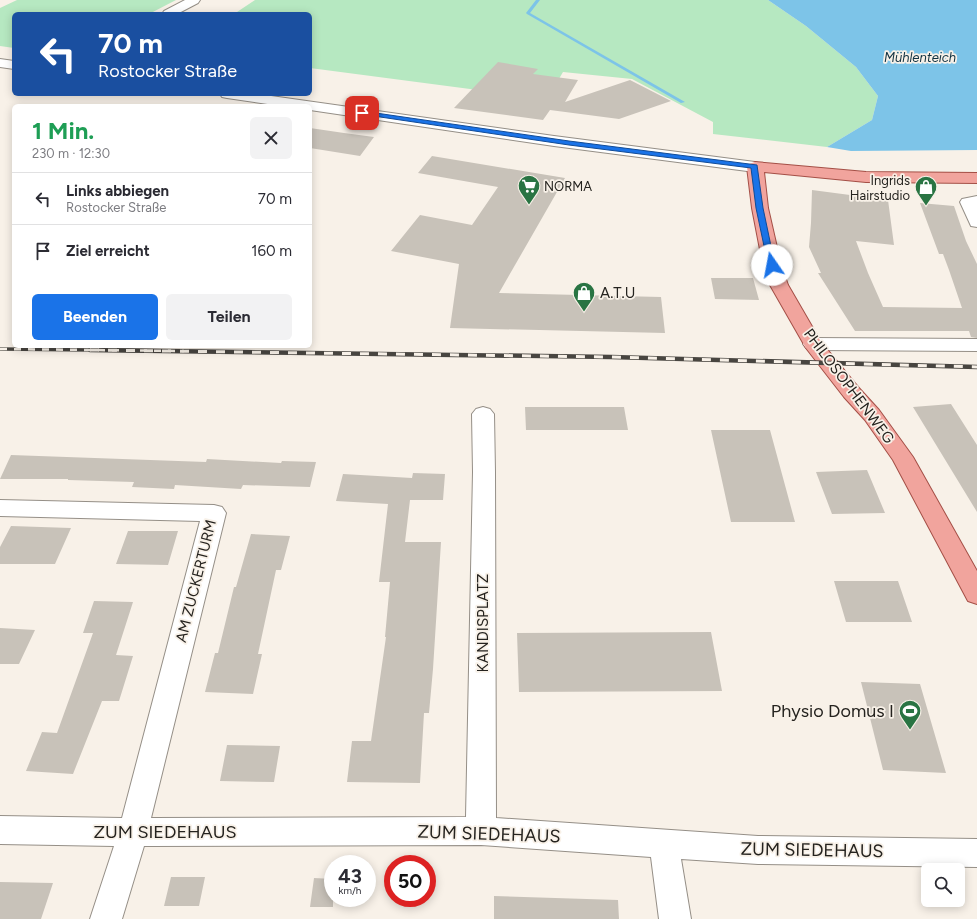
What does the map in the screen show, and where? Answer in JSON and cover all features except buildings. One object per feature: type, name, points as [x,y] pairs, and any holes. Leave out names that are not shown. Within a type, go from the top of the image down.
[{"type":"main road","points":[[754,166],[866,177],[977,178]]},
{"type":"main road","name":"PHILOSOPHENWEG","points":[[754,166],[760,208],[772,265],[779,285],[813,344],[872,415],[902,457],[977,594]]},
{"type":"street","points":[[172,12],[194,0]]},
{"type":"street","points":[[0,63],[12,65]]},
{"type":"street","points":[[241,96],[297,104]]},
{"type":"street","points":[[312,106],[569,143],[754,166]]},
{"type":"street","points":[[973,202],[977,222]]},
{"type":"street","points":[[813,344],[977,345]]},
{"type":"street","name":"KANDISPLATZ","points":[[481,831],[484,480],[483,414]]},
{"type":"street","name":"AM ZUCKERTURM","points":[[0,508],[214,513],[133,832]]},
{"type":"street","name":"ZUM SIEDEHAUS","points":[[0,830],[133,832],[481,831],[758,850],[977,853]]},
{"type":"street","points":[[106,919],[133,832]]},
{"type":"street","points":[[664,844],[675,919]]},
{"type":"green space","points":[[17,0],[176,0],[153,12],[12,12],[12,48],[0,46],[0,8]]},
{"type":"green space","points":[[255,0],[768,0],[806,26],[856,67],[878,96],[872,120],[827,147],[713,134],[713,122],[632,79],[563,72],[547,99],[312,68],[312,12],[237,12]]},
{"type":"water","name":"Mühlenteich","points":[[768,0],[977,0],[977,150],[851,151],[827,147],[872,120],[878,96],[856,67],[806,26]]},
{"type":"waterway","points":[[538,0],[528,13],[683,102]]},
{"type":"railway","points":[[0,349],[184,351]]},
{"type":"railway","points":[[90,350],[611,357],[977,367]]},
{"type":"place","name":"NORMA","points":[[529,206]]},
{"type":"place","name":"Ingrids Hairstudio","points":[[926,206]]},
{"type":"place","name":"A.T.U","points":[[584,312]]},
{"type":"place","name":"Physio Domus I","points":[[910,730]]},
{"type":"route","points":[[362,113],[569,143],[754,166],[756,188],[772,265]]}]
